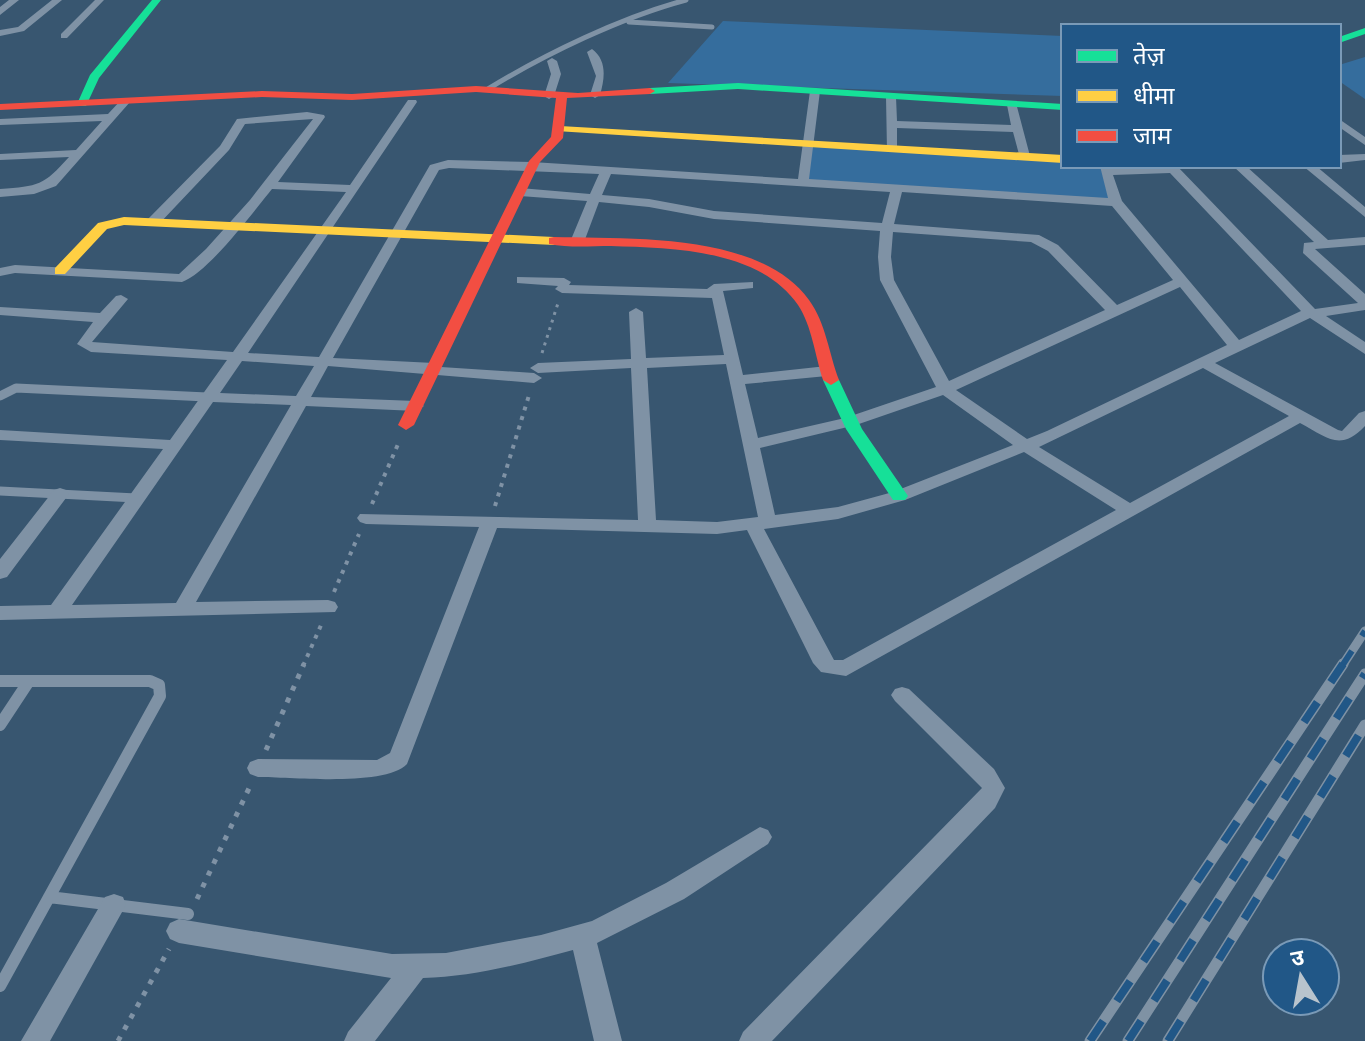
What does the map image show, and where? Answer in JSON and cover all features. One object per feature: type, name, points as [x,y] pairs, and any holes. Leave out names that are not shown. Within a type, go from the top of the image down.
[{"type":"main road","points":[[82,104],[94,77],[157,0]]},
{"type":"main road","points":[[1341,39],[1365,31]]},
{"type":"main road","points":[[0,107],[262,94],[352,97],[488,89],[555,96],[738,86],[1061,107]]},
{"type":"main road","points":[[406,425],[532,166],[553,143],[560,129],[555,96]]},
{"type":"main road","points":[[560,129],[1061,159]]},
{"type":"main road","points":[[60,271],[110,222],[696,248],[765,270],[795,290],[807,307],[827,371],[850,422],[899,496]]},
{"type":"street","points":[[0,12],[15,0]]},
{"type":"street","points":[[0,33],[21,29],[58,0]]},
{"type":"street","points":[[64,36],[100,0]]},
{"type":"street","points":[[592,52],[601,68],[595,95]]},
{"type":"street","points":[[552,61],[556,74],[555,96]]},
{"type":"street","points":[[803,183],[815,91]]},
{"type":"street","points":[[891,97],[891,149]]},
{"type":"street","points":[[0,205],[6,192],[34,190],[52,183],[125,102]]},
{"type":"street","points":[[58,610],[326,231],[412,102]]},
{"type":"street","points":[[1012,105],[1024,156]]},
{"type":"street","points":[[0,272],[15,269],[182,278],[192,273],[233,226],[320,117],[268,116],[241,121],[225,148],[153,222]]},
{"type":"street","points":[[0,122],[111,117]]},
{"type":"street","points":[[891,124],[1017,129]]},
{"type":"street","points":[[1341,124],[1361,139]]},
{"type":"street","points":[[951,126],[955,152]]},
{"type":"street","points":[[1341,137],[1361,139]]},
{"type":"street","points":[[0,157],[79,153]]},
{"type":"street","points":[[1341,159],[1365,157]]},
{"type":"street","points":[[183,608],[434,168],[448,164],[532,166],[1116,202]]},
{"type":"street","points":[[1236,346],[1116,202],[1107,169],[1171,168],[1310,312],[1365,349]]},
{"type":"street","points":[[1241,168],[1324,244]]},
{"type":"street","points":[[1311,168],[1365,213]]},
{"type":"street","points":[[577,242],[606,171]]},
{"type":"street","points":[[266,185],[354,189]]},
{"type":"street","points":[[897,189],[886,227],[887,280],[945,389],[1026,446],[1130,511]]},
{"type":"street","points":[[520,192],[649,203],[714,215],[1042,241],[1053,248],[1113,310]]},
{"type":"street","points":[[1365,241],[1309,246],[1308,250],[1365,304]]},
{"type":"street","points":[[522,280],[563,286],[714,293],[720,298],[751,445],[761,524],[820,658],[828,667],[836,669],[846,668],[1301,416]]},
{"type":"street","points":[[751,445],[850,422],[945,389],[1182,281]]},
{"type":"street","points":[[714,293],[714,288],[748,285]]},
{"type":"street","points":[[121,299],[84,344],[91,348],[434,370],[536,373],[733,359]]},
{"type":"street","points":[[366,518],[647,527],[761,524],[838,513],[899,496],[1026,446],[1310,312],[1365,304]]},
{"type":"street","points":[[0,311],[105,318]]},
{"type":"street","points":[[636,312],[647,527]]},
{"type":"street","points":[[1203,362],[1340,436],[1349,434],[1365,416]]},
{"type":"street","points":[[737,380],[827,371]]},
{"type":"street","points":[[207,397],[416,406]]},
{"type":"street","points":[[0,435],[173,445]]},
{"type":"street","points":[[0,572],[60,494]]},
{"type":"street","points":[[258,768],[377,769],[391,766],[399,758],[490,523]]},
{"type":"street","points":[[0,613],[328,607]]},
{"type":"street","points":[[753,1041],[987,801],[994,788],[986,775],[902,695]]},
{"type":"street","points":[[184,922],[392,966],[446,965],[541,947],[597,931],[675,891],[760,837]]},
{"type":"street","points":[[35,1041],[114,905]]},
{"type":"street","points":[[582,935],[608,1041]]},
{"type":"street","points":[[358,1041],[416,966]]},
{"type":"lane","points":[[488,89],[524,67],[660,7],[686,0]]},
{"type":"lane","points":[[629,22],[712,27]]},
{"type":"lane","points":[[0,396],[16,388],[207,397]]},
{"type":"lane","points":[[0,491],[136,498]]},
{"type":"lane","points":[[0,681],[150,681],[159,685],[160,696],[0,986]]},
{"type":"lane","points":[[0,725],[29,681]]},
{"type":"lane","points":[[49,897],[114,905],[184,922]]},
{"type":"path","points":[[118,1041],[211,872],[406,425]]},
{"type":"shaded area","points":[[723,21],[1061,36],[1061,96],[668,83]]},
{"type":"shaded area","points":[[1365,57],[1365,99],[1341,82],[1341,64]]},
{"type":"shaded area","points":[[808,144],[1061,159],[1061,168],[1108,168],[1116,202],[803,183]]},
{"type":"railway","points":[[1342,666],[1365,631]]},
{"type":"railway","points":[[1090,1041],[1343,664]]},
{"type":"railway","points":[[1128,1041],[1365,674]]},
{"type":"railway","points":[[1168,1041],[1365,725]]},
{"type":"traffic: fast","points":[[82,104],[94,77],[157,0]]},
{"type":"traffic: fast","points":[[1341,39],[1365,31]]},
{"type":"traffic: fast","points":[[650,91],[738,86],[1061,107]]},
{"type":"traffic: fast","points":[[831,380],[854,429],[899,496]]},
{"type":"traffic: slow","points":[[560,129],[1061,159]]},
{"type":"traffic: slow","points":[[60,271],[103,226],[124,221],[554,241]]},
{"type":"traffic: jam","points":[[0,107],[262,94],[352,97],[476,89],[578,96],[650,91]]},
{"type":"traffic: jam","points":[[406,425],[535,161],[557,138],[562,96]]},
{"type":"traffic: jam","points":[[554,241],[687,248],[722,254],[754,265],[782,280],[802,300],[816,329],[831,380]]}]
